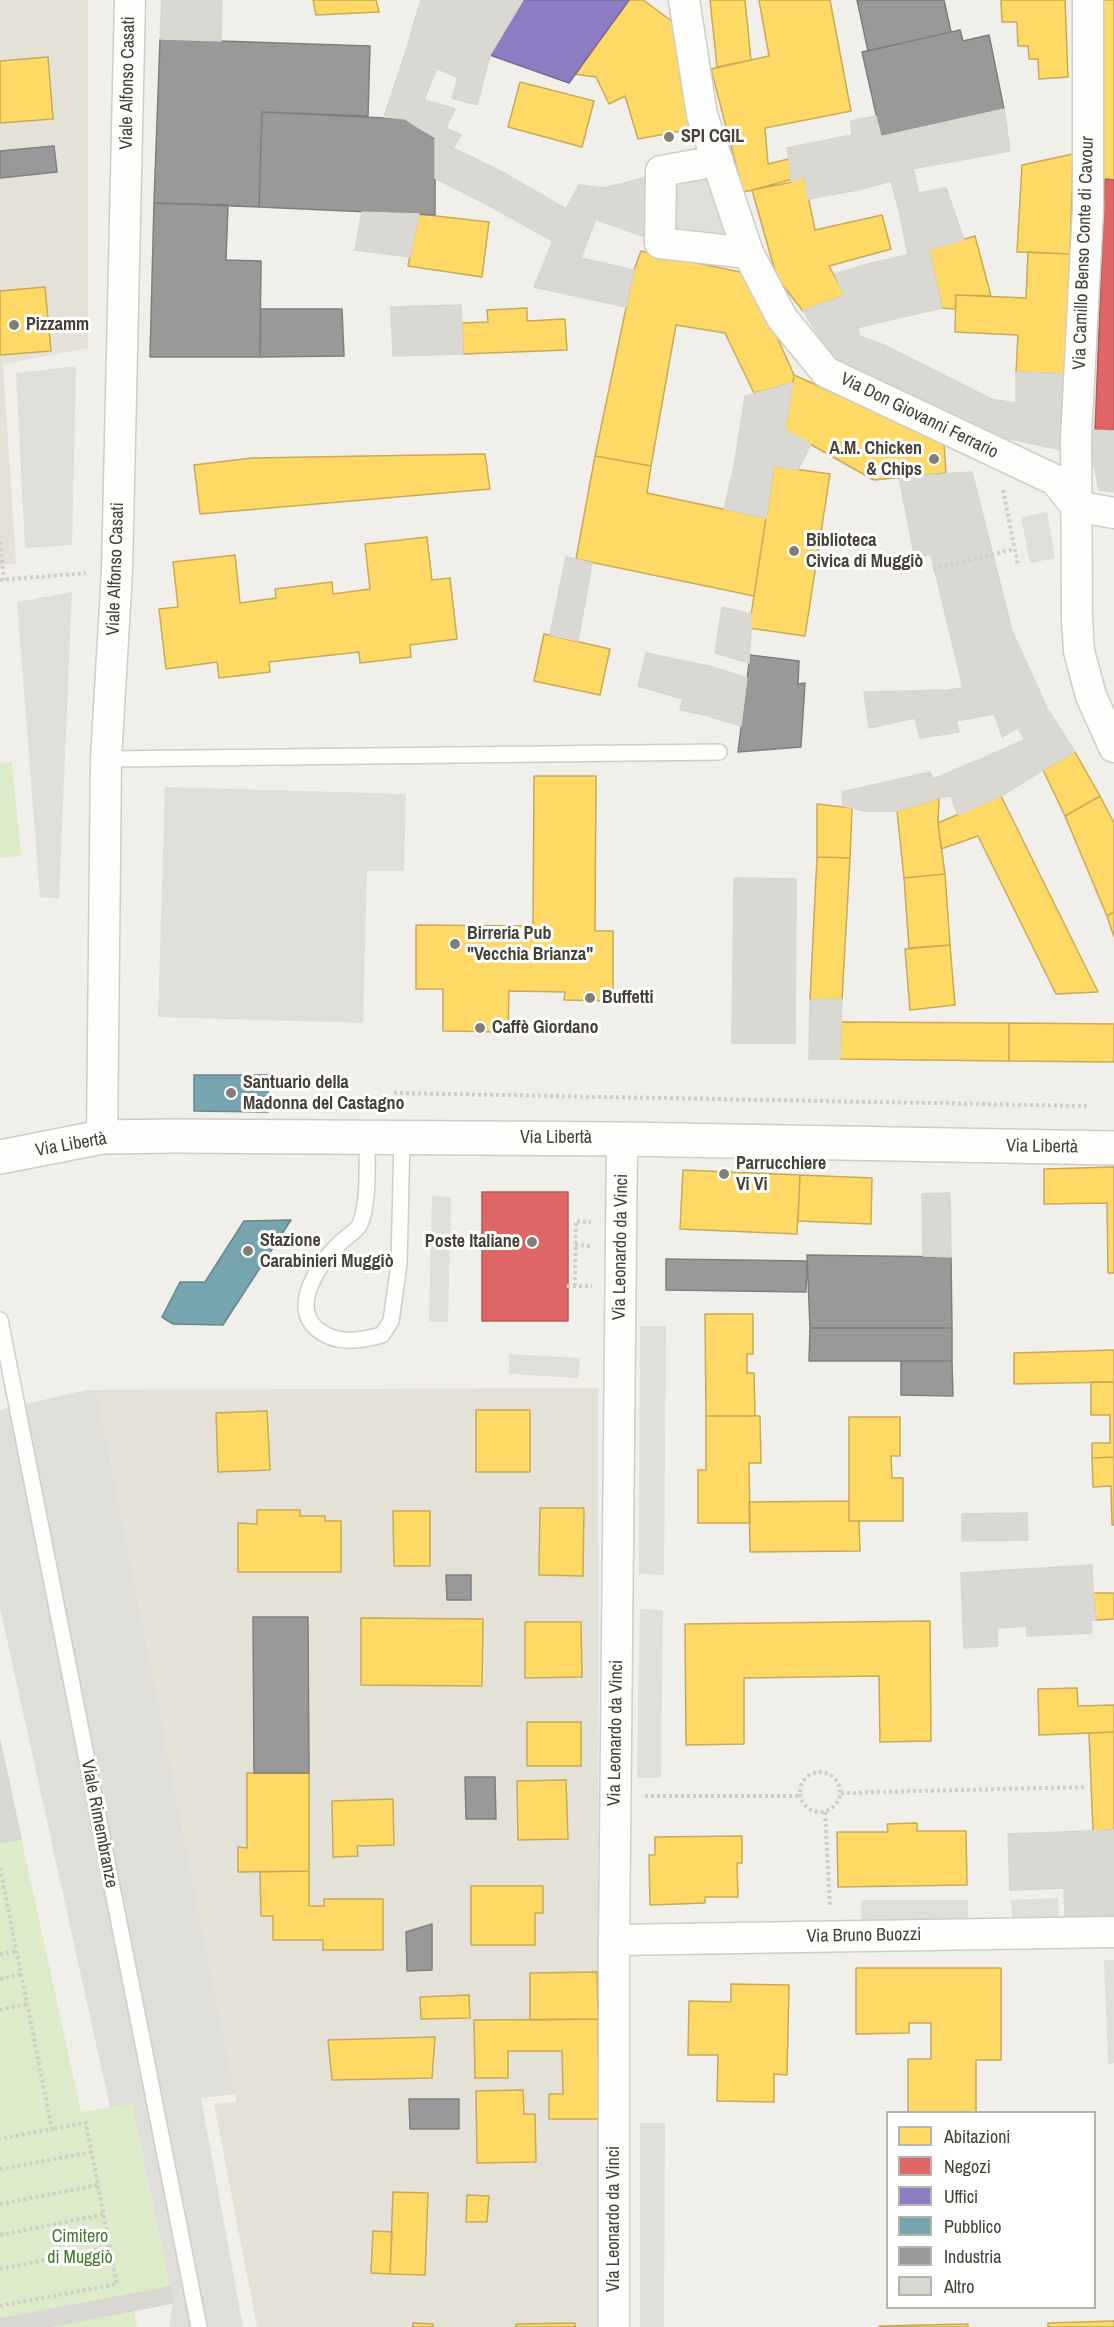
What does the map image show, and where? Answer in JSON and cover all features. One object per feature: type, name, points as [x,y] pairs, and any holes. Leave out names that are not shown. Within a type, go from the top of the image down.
[{"type":"street","name":"Viale Alfonso Casati","points":[[102,1137],[101,1048],[106,759],[117,571],[130,0]]},
{"type":"street","name":"Via Don Giovanni Ferrario","points":[[684,0],[702,115],[748,253],[782,318],[826,372],[1055,480],[1076,506]]},
{"type":"street","name":"Via Camillo Benso Conte di Cavour","points":[[1088,0],[1088,209],[1076,438],[1080,651],[1091,696],[1113,744]]},
{"type":"street","points":[[718,161],[661,171],[660,243],[748,253]]},
{"type":"street","points":[[1076,506],[1114,513]]},
{"type":"street","name":"Via Libertà","points":[[0,1157],[102,1137],[622,1139],[1114,1148]]},
{"type":"street","name":"Via Leonardo da Vinci","points":[[614,2327],[614,1940],[622,1139]]},
{"type":"street","name":"Via Bruno Buozzi","points":[[614,1940],[1114,1932]]},
{"type":"lane","points":[[106,759],[719,752]]},
{"type":"lane","points":[[367,1137],[367,1186],[360,1225],[339,1243],[317,1270],[305,1301],[311,1324],[328,1338],[358,1341],[382,1335],[392,1321],[399,1264],[402,1138]]},
{"type":"lane","name":"Viale Rimembranze","points":[[0,1320],[199,2327]]},
{"type":"path","points":[[1001,481],[1018,566]]},
{"type":"path","points":[[0,542],[2,580],[117,571]]},
{"type":"path","points":[[933,569],[1014,549]]},
{"type":"path","points":[[394,1092],[1088,1106]]},
{"type":"path","points":[[567,1286],[574,1286],[576,1221],[598,1222]]},
{"type":"path","points":[[575,1245],[598,1246]]},
{"type":"path","points":[[819,1770],[830,1773],[838,1782],[841,1793],[839,1802],[825,1812],[814,1811],[805,1806],[800,1796],[804,1780],[808,1775],[819,1770]]},
{"type":"path","points":[[841,1793],[1085,1787]]},
{"type":"path","points":[[616,1796],[800,1796]]},
{"type":"path","points":[[825,1812],[832,1936]]},
{"type":"path","points":[[0,1868],[52,2129]]},
{"type":"path","points":[[0,1902],[8,1900]]},
{"type":"path","points":[[0,1954],[17,1951]]},
{"type":"path","points":[[0,1979],[22,1974]]},
{"type":"path","points":[[0,2010],[27,2004]]},
{"type":"path","points":[[0,2139],[86,2122],[117,2284],[0,2307]]},
{"type":"path","points":[[0,2169],[92,2152]]},
{"type":"path","points":[[0,2204],[98,2185]]},
{"type":"path","points":[[0,2235],[104,2214]]},
{"type":"path","points":[[0,2269],[110,2247]]},
{"type":"shaded area","points":[[0,0],[88,0],[88,348],[3,364],[16,563],[0,565]]},
{"type":"shaded area","points":[[710,166],[727,242],[667,239],[664,174]]},
{"type":"shaded area","points":[[76,366],[72,545],[25,548],[16,373]]},
{"type":"shaded area","points":[[1047,512],[1055,558],[1030,563],[1021,517]]},
{"type":"shaded area","points":[[72,592],[59,899],[40,897],[17,602]]},
{"type":"shaded area","points":[[165,787],[406,794],[404,871],[367,871],[363,1023],[158,1017]]},
{"type":"shaded area","points":[[432,1196],[451,1197],[448,1322],[429,1322]]},
{"type":"shaded area","points":[[640,1326],[666,1326],[664,1575],[639,1574]]},
{"type":"shaded area","points":[[509,1354],[580,1358],[578,1378],[509,1374]]},
{"type":"shaded area","points":[[598,1388],[599,2327],[257,2327],[214,2104],[236,2102],[235,2094],[97,1390]]},
{"type":"shaded area","points":[[86,1390],[97,1390],[235,2094],[201,2098],[243,2327],[169,2327],[173,2302],[132,2104],[110,2107],[0,1608],[0,1410]]},
{"type":"shaded area","points":[[640,1609],[663,1610],[661,1778],[637,1778]]},
{"type":"shaded area","points":[[1058,1898],[1059,1921],[1012,1922],[1011,1900]]},
{"type":"shaded area","points":[[861,1900],[968,1900],[968,1923],[862,1923]]},
{"type":"shaded area","points":[[1104,1960],[1114,1960],[1114,2063],[1108,2064]]},
{"type":"shaded area","points":[[640,2123],[665,2123],[664,2327],[640,2327]]},
{"type":"green space","points":[[12,762],[21,856],[0,858],[0,763]]},
{"type":"green space","name":"Cimitero di Muggiò","points":[[0,1741],[81,2112],[132,2103],[173,2303],[134,2310],[137,2327],[0,2327]]},
{"type":"building: Abitazioni","points":[[313,0],[376,0],[379,12],[316,15]]},
{"type":"building: Abitazioni","points":[[629,0],[643,0],[673,22],[692,129],[638,139],[625,96],[609,104],[596,77],[574,74]]},
{"type":"building: Abitazioni","points":[[710,0],[745,0],[751,60],[717,67]]},
{"type":"building: Abitazioni","points":[[759,0],[830,0],[851,111],[765,128],[768,164],[789,159],[792,182],[743,192],[711,69],[769,56]]},
{"type":"building: Abitazioni","points":[[1001,0],[1065,0],[1068,77],[1039,79],[1038,59],[1029,59],[1028,46],[1018,46],[1017,22],[1002,22]]},
{"type":"building: Abitazioni","points":[[1099,0],[1114,0],[1114,180],[1097,179]]},
{"type":"building: Abitazioni","points":[[48,57],[53,119],[0,123],[0,61]]},
{"type":"building: Abitazioni","points":[[520,82],[594,101],[582,147],[508,127]]},
{"type":"building: Abitazioni","points":[[1073,154],[1070,254],[1017,252],[1022,165]]},
{"type":"building: Abitazioni","points":[[804,176],[815,230],[882,215],[891,249],[829,266],[845,295],[803,311],[777,278],[752,190]]},
{"type":"building: Abitazioni","points":[[419,214],[489,222],[482,277],[408,266]]},
{"type":"building: Abitazioni","points":[[975,236],[991,296],[956,295],[955,309],[942,308],[929,250]]},
{"type":"building: Abitazioni","points":[[641,251],[749,274],[794,375],[793,383],[754,393],[725,333],[676,325],[651,466],[595,456],[634,270]]},
{"type":"building: Abitazioni","points":[[1028,252],[1070,254],[1065,374],[1016,372],[1018,335],[955,332],[956,295],[1026,298]]},
{"type":"building: Abitazioni","points":[[45,287],[51,351],[0,355],[0,291]]},
{"type":"building: Abitazioni","points":[[527,308],[527,321],[565,319],[567,350],[463,354],[462,323],[488,322],[487,310]]},
{"type":"building: Abitazioni","points":[[794,375],[944,443],[946,473],[874,480],[785,430]]},
{"type":"building: Abitazioni","points":[[485,454],[490,489],[200,514],[194,465],[252,458]]},
{"type":"building: Abitazioni","points":[[595,456],[651,466],[647,493],[766,518],[754,596],[576,559]]},
{"type":"building: Abitazioni","points":[[774,466],[830,474],[805,636],[749,628]]},
{"type":"building: Abitazioni","points":[[427,537],[432,580],[450,578],[457,639],[410,645],[411,657],[360,663],[359,652],[269,662],[270,672],[219,678],[217,662],[166,669],[159,609],[178,607],[173,562],[235,555],[240,603],[276,598],[275,589],[332,582],[333,594],[370,589],[365,544]]},
{"type":"building: Abitazioni","points":[[544,634],[610,649],[600,695],[534,681]]},
{"type":"building: Abitazioni","points":[[1075,752],[1100,796],[1065,816],[1043,770]]},
{"type":"building: Abitazioni","points":[[534,776],[596,776],[595,931],[613,931],[613,1001],[564,1000],[565,992],[509,991],[508,1032],[443,1031],[443,989],[416,989],[416,925],[533,926]]},
{"type":"building: Abitazioni","points":[[1001,796],[1098,992],[1056,994],[978,836],[941,849],[938,823]]},
{"type":"building: Abitazioni","points":[[1100,796],[1114,823],[1114,912],[1107,916],[1065,816]]},
{"type":"building: Abitazioni","points":[[939,798],[938,823],[945,874],[904,878],[897,811]]},
{"type":"building: Abitazioni","points":[[817,804],[852,808],[850,858],[817,857]]},
{"type":"building: Abitazioni","points":[[817,857],[850,858],[842,999],[810,1000]]},
{"type":"building: Abitazioni","points":[[945,874],[950,945],[909,948],[904,878]]},
{"type":"building: Abitazioni","points":[[1114,912],[1114,937],[1107,916]]},
{"type":"building: Abitazioni","points":[[950,945],[955,1005],[910,1010],[905,949]]},
{"type":"building: Abitazioni","points":[[841,1022],[1009,1023],[1009,1061],[840,1059]]},
{"type":"building: Abitazioni","points":[[1009,1023],[1114,1024],[1114,1062],[1009,1061]]},
{"type":"building: Abitazioni","points":[[1114,1167],[1114,1273],[1108,1273],[1107,1203],[1044,1204],[1044,1169]]},
{"type":"building: Abitazioni","points":[[683,1170],[800,1175],[797,1234],[680,1229]]},
{"type":"building: Abitazioni","points":[[800,1175],[872,1178],[871,1224],[798,1221]]},
{"type":"building: Abitazioni","points":[[705,1314],[753,1314],[753,1354],[747,1354],[747,1373],[754,1373],[755,1416],[706,1416]]},
{"type":"building: Abitazioni","points":[[1114,1350],[1114,1382],[1014,1384],[1014,1353]]},
{"type":"building: Abitazioni","points":[[1091,1382],[1114,1382],[1114,1457],[1092,1458],[1092,1443],[1110,1443],[1110,1415],[1091,1415]]},
{"type":"building: Abitazioni","points":[[476,1410],[530,1410],[530,1472],[476,1472]]},
{"type":"building: Abitazioni","points":[[267,1411],[270,1470],[218,1472],[216,1413]]},
{"type":"building: Abitazioni","points":[[706,1416],[760,1416],[761,1463],[749,1463],[750,1523],[698,1523],[698,1470],[706,1470]]},
{"type":"building: Abitazioni","points":[[849,1417],[900,1417],[900,1456],[891,1456],[892,1478],[903,1478],[903,1521],[849,1521]]},
{"type":"building: Abitazioni","points":[[1114,1457],[1114,1525],[1112,1525],[1111,1486],[1093,1487],[1092,1458]]},
{"type":"building: Abitazioni","points":[[849,1501],[849,1521],[859,1521],[860,1551],[750,1552],[749,1502]]},
{"type":"building: Abitazioni","points":[[540,1508],[584,1508],[583,1576],[539,1575]]},
{"type":"building: Abitazioni","points":[[257,1510],[300,1510],[300,1516],[325,1516],[325,1521],[341,1521],[341,1572],[238,1572],[238,1523],[257,1524]]},
{"type":"building: Abitazioni","points":[[393,1511],[430,1511],[430,1566],[394,1566]]},
{"type":"building: Abitazioni","points":[[1093,1593],[1114,1593],[1114,1619],[1096,1620]]},
{"type":"building: Abitazioni","points":[[361,1618],[483,1619],[482,1686],[361,1685]]},
{"type":"building: Abitazioni","points":[[930,1621],[931,1741],[880,1742],[879,1676],[744,1678],[744,1744],[686,1745],[685,1624]]},
{"type":"building: Abitazioni","points":[[525,1622],[581,1622],[582,1677],[525,1678]]},
{"type":"building: Abitazioni","points":[[1077,1688],[1078,1706],[1114,1705],[1114,1732],[1039,1735],[1038,1689]]},
{"type":"building: Abitazioni","points":[[527,1722],[581,1722],[581,1766],[527,1766]]},
{"type":"building: Abitazioni","points":[[1114,1732],[1114,1830],[1093,1831],[1089,1733]]},
{"type":"building: Abitazioni","points":[[247,1773],[309,1773],[309,1871],[238,1872],[238,1847],[247,1848]]},
{"type":"building: Abitazioni","points":[[566,1780],[568,1839],[518,1840],[517,1781]]},
{"type":"building: Abitazioni","points":[[393,1799],[394,1845],[357,1846],[358,1856],[333,1857],[332,1801]]},
{"type":"building: Abitazioni","points":[[917,1823],[917,1831],[966,1831],[967,1885],[838,1887],[837,1832],[888,1832],[887,1824]]},
{"type":"building: Abitazioni","points":[[742,1836],[742,1863],[737,1863],[738,1897],[705,1897],[705,1903],[650,1905],[649,1855],[655,1855],[655,1837]]},
{"type":"building: Abitazioni","points":[[309,1871],[309,1906],[324,1906],[324,1899],[383,1899],[383,1950],[323,1950],[323,1940],[273,1940],[273,1916],[261,1916],[260,1872]]},
{"type":"building: Abitazioni","points":[[471,1886],[543,1886],[543,1913],[535,1913],[535,1945],[471,1945]]},
{"type":"building: Abitazioni","points":[[856,1968],[1001,1968],[1001,2060],[976,2060],[976,2111],[908,2111],[908,2059],[931,2059],[931,2023],[909,2023],[909,2033],[856,2034]]},
{"type":"building: Abitazioni","points":[[597,1972],[598,2019],[530,2020],[530,1973]]},
{"type":"building: Abitazioni","points":[[731,1984],[789,1985],[787,2075],[774,2074],[774,2102],[717,2101],[718,2055],[688,2055],[689,2001],[731,2002]]},
{"type":"building: Abitazioni","points":[[469,1995],[470,2018],[421,2019],[420,1997]]},
{"type":"building: Abitazioni","points":[[598,2019],[599,2119],[549,2119],[549,2094],[563,2094],[562,2051],[508,2051],[508,2078],[475,2078],[474,2020]]},
{"type":"building: Abitazioni","points":[[435,2037],[432,2078],[332,2080],[328,2040]]},
{"type":"building: Abitazioni","points":[[523,2090],[524,2114],[535,2114],[536,2162],[477,2163],[476,2091]]},
{"type":"building: Abitazioni","points":[[393,2192],[428,2193],[425,2275],[390,2274]]},
{"type":"building: Abitazioni","points":[[467,2195],[489,2196],[487,2222],[466,2222]]},
{"type":"building: Abitazioni","points":[[373,2231],[392,2232],[390,2274],[371,2273]]},
{"type":"building: Abitazioni","points":[[1114,2321],[1114,2327],[1048,2327],[1048,2323]]},
{"type":"building: Abitazioni","points":[[413,2323],[433,2324],[433,2327],[413,2327]]},
{"type":"building: Abitazioni","points":[[575,2323],[575,2327],[516,2327],[516,2324]]},
{"type":"building: Abitazioni","points":[[968,2324],[968,2327],[879,2327],[879,2326]]},
{"type":"building: Negozi","points":[[1105,179],[1114,180],[1114,431],[1095,431]]},
{"type":"building: Negozi","points":[[482,1192],[568,1192],[568,1321],[482,1321]]},
{"type":"building: Uffici","points":[[523,0],[629,0],[569,83],[490,55]]},
{"type":"building: Pubblico","name":"Santuario della Madonna del Castagno","points":[[194,1075],[268,1075],[268,1112],[194,1111]]},
{"type":"building: Pubblico","name":"Stazione Carabinieri Muggiò","points":[[291,1220],[223,1325],[173,1324],[162,1317],[180,1282],[205,1282],[244,1221]]},
{"type":"building: Industria","points":[[857,0],[944,0],[951,32],[868,51]]},
{"type":"building: Industria","points":[[960,30],[963,41],[989,35],[1004,109],[881,136],[862,52]]},
{"type":"building: Industria","points":[[160,39],[370,46],[368,116],[262,112],[259,207],[154,203]]},
{"type":"building: Industria","points":[[262,112],[405,119],[435,139],[435,215],[259,207]]},
{"type":"building: Industria","points":[[54,146],[57,172],[0,178],[0,151]]},
{"type":"building: Industria","points":[[154,203],[228,205],[226,260],[261,261],[260,357],[150,357]]},
{"type":"building: Industria","points":[[261,309],[342,309],[344,356],[260,357]]},
{"type":"building: Industria","points":[[750,655],[799,661],[798,684],[805,683],[801,747],[738,752]]},
{"type":"building: Industria","points":[[807,1255],[951,1257],[952,1328],[810,1328]]},
{"type":"building: Industria","points":[[666,1259],[807,1261],[806,1292],[666,1290]]},
{"type":"building: Industria","points":[[810,1328],[952,1328],[952,1361],[809,1361]]},
{"type":"building: Industria","points":[[901,1361],[952,1361],[953,1396],[901,1395]]},
{"type":"building: Industria","points":[[446,1575],[471,1575],[471,1600],[447,1600]]},
{"type":"building: Industria","points":[[253,1617],[308,1617],[309,1773],[254,1773]]},
{"type":"building: Industria","points":[[465,1777],[495,1777],[496,1819],[466,1819]]},
{"type":"building: Industria","points":[[432,1924],[432,1970],[407,1971],[406,1932]]},
{"type":"building: Industria","points":[[409,2099],[459,2099],[459,2129],[410,2129]]},
{"type":"building: Altro","points":[[162,0],[222,0],[221,41],[160,39]]},
{"type":"building: Altro","points":[[421,0],[473,0],[459,40],[413,26]]},
{"type":"building: Altro","points":[[473,0],[523,0],[490,55],[459,40]]},
{"type":"building: Altro","points":[[413,26],[459,40],[490,55],[477,105],[452,98],[458,78],[405,54]]},
{"type":"building: Altro","points":[[405,54],[437,68],[414,125],[405,119],[384,117]]},
{"type":"building: Altro","points":[[425,100],[455,109],[446,128],[461,135],[453,148],[414,125]]},
{"type":"building: Altro","points":[[1004,109],[1010,151],[912,169],[905,131]]},
{"type":"building: Altro","points":[[876,116],[881,136],[852,143],[851,121]]},
{"type":"building: Altro","points":[[905,131],[922,208],[900,215],[891,181],[863,189],[852,143]]},
{"type":"building: Altro","points":[[852,135],[863,189],[808,199],[804,176],[792,182],[787,148]]},
{"type":"building: Altro","points":[[435,139],[504,173],[486,204],[435,178]]},
{"type":"building: Altro","points":[[504,173],[566,209],[553,241],[486,204]]},
{"type":"building: Altro","points":[[655,175],[651,239],[566,209],[579,185],[604,188]]},
{"type":"building: Altro","points":[[946,188],[964,240],[929,250],[918,193]]},
{"type":"building: Altro","points":[[922,208],[929,250],[908,255],[900,215]]},
{"type":"building: Altro","points":[[566,209],[595,221],[581,258],[634,270],[626,307],[534,287]]},
{"type":"building: Altro","points":[[362,212],[419,214],[410,257],[355,250]]},
{"type":"building: Altro","points":[[929,250],[942,308],[881,322],[868,264]]},
{"type":"building: Altro","points":[[868,264],[881,322],[857,328],[835,274]]},
{"type":"building: Altro","points":[[845,295],[860,336],[886,346],[870,379],[837,364],[803,311]]},
{"type":"building: Altro","points":[[461,305],[463,354],[393,356],[391,307]]},
{"type":"building: Altro","points":[[886,346],[991,399],[975,431],[870,379]]},
{"type":"building: Altro","points":[[1016,372],[1065,374],[1061,450],[975,431],[991,399],[1016,403]]},
{"type":"building: Altro","points":[[793,383],[785,430],[774,466],[734,467],[745,396]]},
{"type":"building: Altro","points":[[785,430],[811,444],[798,470],[774,466]]},
{"type":"building: Altro","points":[[1087,430],[1114,431],[1114,492],[1099,490]]},
{"type":"building: Altro","points":[[774,466],[766,518],[724,509],[734,467]]},
{"type":"building: Altro","points":[[972,472],[1012,631],[1028,666],[963,688],[931,554],[915,558],[899,477]]},
{"type":"building: Altro","points":[[566,557],[592,563],[578,641],[550,635]]},
{"type":"building: Altro","points":[[722,607],[752,614],[749,663],[715,653]]},
{"type":"building: Altro","points":[[646,653],[713,667],[705,715],[680,710],[683,699],[638,686]]},
{"type":"building: Altro","points":[[1028,666],[1048,710],[1002,737],[984,681]]},
{"type":"building: Altro","points":[[713,667],[747,678],[741,726],[705,715]]},
{"type":"building: Altro","points":[[984,681],[995,714],[956,721],[948,690]]},
{"type":"building: Altro","points":[[948,690],[959,732],[920,738],[915,718],[869,728],[864,692]]},
{"type":"building: Altro","points":[[1048,710],[1075,752],[1043,770],[1018,728]]},
{"type":"building: Altro","points":[[1024,740],[1043,770],[1001,796],[983,758]]},
{"type":"building: Altro","points":[[983,758],[1001,796],[958,815],[951,796],[939,798],[933,779]]},
{"type":"building: Altro","points":[[930,772],[939,798],[897,811],[865,811],[843,806],[842,792]]},
{"type":"building: Altro","points":[[734,878],[796,879],[795,1043],[732,1043]]},
{"type":"building: Altro","points":[[842,999],[840,1059],[809,1059],[810,1000]]},
{"type":"building: Altro","points":[[950,1193],[951,1257],[923,1256],[922,1194]]},
{"type":"building: Altro","points":[[1027,1513],[1028,1540],[962,1541],[962,1514]]},
{"type":"building: Altro","points":[[1092,1565],[1093,1593],[962,1601],[961,1573]]},
{"type":"building: Altro","points":[[1093,1593],[1096,1620],[1091,1621],[1092,1633],[1027,1636],[1026,1597]]},
{"type":"building: Altro","points":[[1026,1597],[1026,1626],[997,1628],[998,1646],[964,1648],[962,1601]]},
{"type":"building: Altro","points":[[0,1741],[21,1839],[0,1843]]},
{"type":"building: Altro","points":[[1114,1830],[1114,1915],[1065,1917],[1064,1888],[1010,1890],[1008,1834]]},
{"type":"building: Altro","points":[[170,2287],[173,2303],[46,2327],[0,2327],[0,2319]]},
{"type":"place","name":"SPI CGIL","points":[[669,137]]},
{"type":"place","name":"Pizzamm","points":[[14,325]]},
{"type":"place","name":"A.M. Chicken & Chips","points":[[934,459]]},
{"type":"place","name":"Biblioteca Civica di Muggiò","points":[[794,551]]},
{"type":"place","name":"Birreria Pub \"Vecchia Brianza\"","points":[[455,944]]},
{"type":"place","name":"Buffetti","points":[[590,998]]},
{"type":"place","name":"Caffè Giordano","points":[[480,1028]]},
{"type":"place","name":"Santuario della Madonna del Castagno","points":[[231,1093]]},
{"type":"place","name":"Parrucchiere Vi Vi","points":[[724,1174]]},
{"type":"place","name":"Poste Italiane","points":[[532,1242]]},
{"type":"place","name":"Stazione Carabinieri Muggiò","points":[[248,1251]]}]
